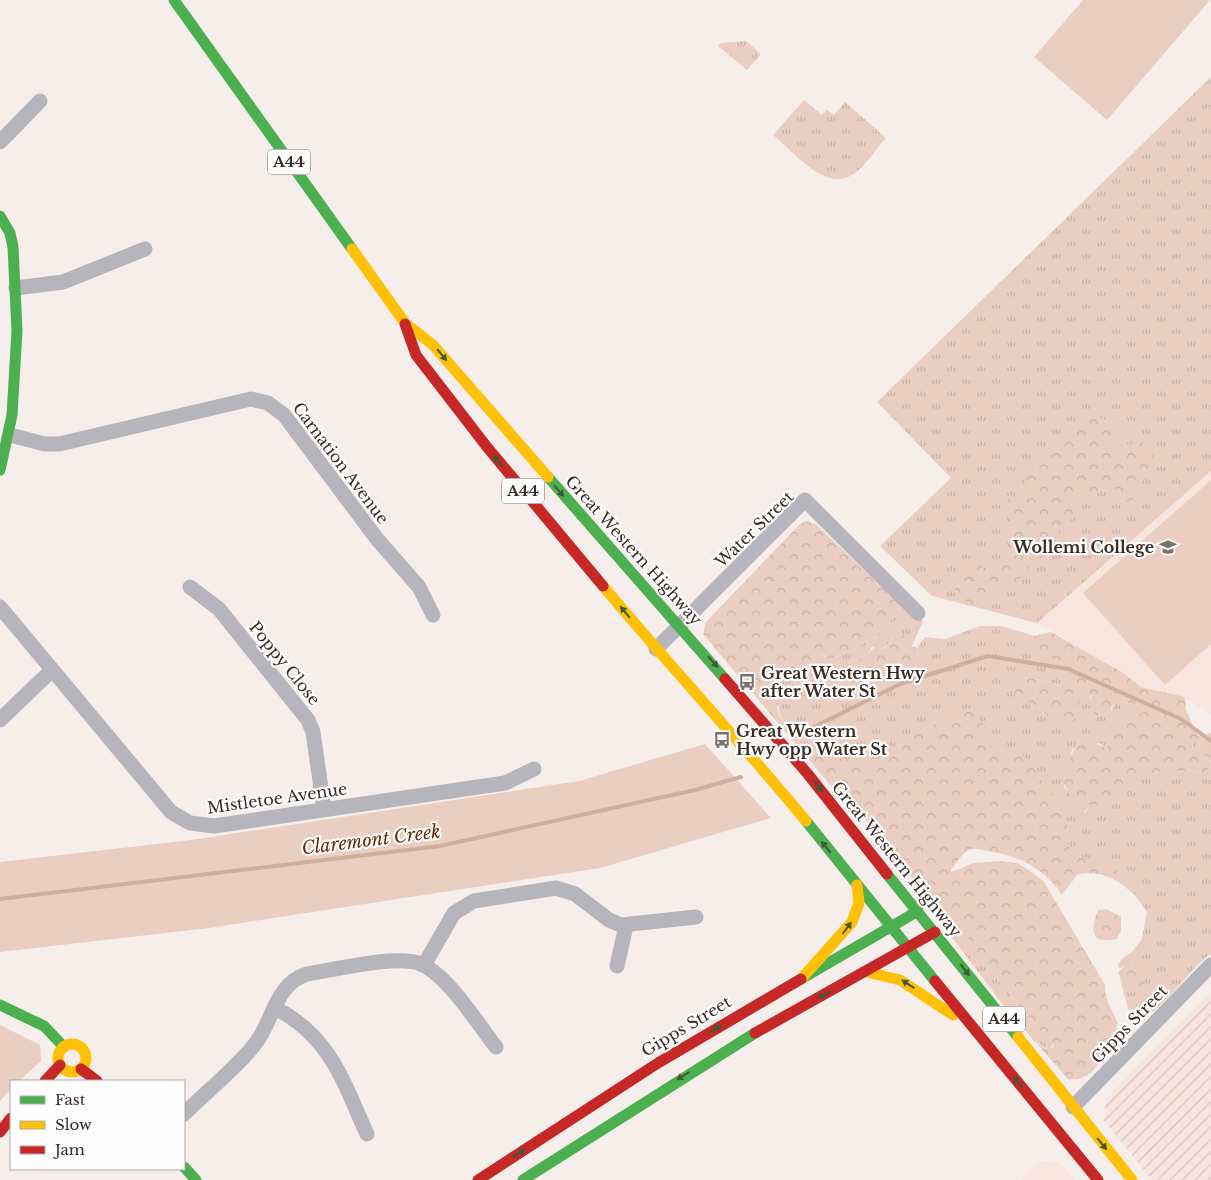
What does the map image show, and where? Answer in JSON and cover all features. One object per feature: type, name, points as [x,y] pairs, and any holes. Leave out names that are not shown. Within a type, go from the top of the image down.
[{"type":"main road","name":"Great Western Highway","points":[[174,0],[405,323],[433,345],[560,493],[680,626],[807,772],[1132,1180]]},
{"type":"main road","points":[[0,216],[10,233],[13,247],[18,334],[10,435],[0,470]]},
{"type":"main road","name":"Great Western Highway","points":[[405,323],[416,355],[487,447],[656,649],[759,764],[1098,1180]]},
{"type":"main road","points":[[803,977],[852,922],[859,903],[857,885]]},
{"type":"main road","name":"Gipps Street","points":[[478,1180],[658,1063],[918,911]]},
{"type":"main road","points":[[523,1180],[734,1044],[867,972],[935,932]]},
{"type":"main road","points":[[867,972],[900,980],[977,1032]]},
{"type":"main road","points":[[0,1005],[42,1024],[60,1040],[64,1047]]},
{"type":"main road","points":[[46,1080],[60,1065],[59,1053],[64,1047],[73,1044],[84,1052],[86,1061],[81,1069],[70,1072],[60,1065]]},
{"type":"main road","points":[[81,1069],[97,1080]]},
{"type":"main road","points":[[0,1132],[10,1119]]},
{"type":"main road","points":[[185,1168],[196,1180]]},
{"type":"street","points":[[0,142],[40,101]]},
{"type":"street","points":[[16,288],[63,282],[145,249]]},
{"type":"street","name":"Carnation Avenue","points":[[10,435],[45,444],[59,444],[251,399],[268,403],[284,415],[377,539],[419,587],[433,615]]},
{"type":"street","name":"Water Street","points":[[656,649],[805,500],[918,612]]},
{"type":"street","name":"Poppy Close","points":[[190,587],[219,609],[308,720],[313,732],[324,809]]},
{"type":"street","name":"Mistletoe Avenue","points":[[0,607],[172,812],[183,821],[202,826],[214,826],[505,783],[534,769]]},
{"type":"street","points":[[0,720],[52,670]]},
{"type":"street","points":[[424,965],[454,913],[474,902],[549,889],[563,889],[580,897],[609,920],[626,926],[696,917]]},
{"type":"street","points":[[618,966],[626,926]]},
{"type":"street","points":[[185,1113],[252,1047],[286,987],[301,976],[399,961],[424,965],[444,981],[496,1046]]},
{"type":"street","name":"Gipps Street","points":[[1073,1107],[1211,965]]},
{"type":"street","points":[[275,1008],[298,1021],[333,1059],[368,1134]]},
{"type":"shaded area","name":"Wollemi College","points":[[1211,471],[1211,714],[1185,697],[1141,687],[1122,672],[1037,623]]},
{"type":"shaded area","points":[[1211,992],[1211,1180],[1152,1180],[1104,1121],[1106,1099]]},
{"type":"shaded area","points":[[1040,1161],[1060,1162],[1075,1180],[1021,1180]]},
{"type":"green space","points":[[1083,0],[1210,0],[1107,120],[1034,57]]},
{"type":"green space","points":[[746,41],[761,54],[747,70],[718,46],[721,43]]},
{"type":"green space","points":[[1211,77],[1211,471],[1037,623],[932,596],[880,546],[951,478],[877,402]]},
{"type":"green space","points":[[804,100],[822,115],[827,110],[834,115],[845,102],[886,138],[855,173],[844,178],[833,179],[822,175],[800,160],[773,135]]},
{"type":"green space","points":[[1084,413],[1122,425],[1125,435],[1111,447],[1142,442],[1154,454],[1136,497],[1126,503],[1116,489],[1107,487],[1072,500],[1069,506],[1075,515],[1069,522],[1061,526],[1053,548],[1046,555],[1035,560],[1017,582],[1005,585],[971,605],[955,597],[955,580],[968,565],[978,563],[985,572],[993,561],[1008,557],[1011,520],[1006,512],[1008,496],[1031,499],[1033,490],[1025,486],[1027,473],[1034,470],[1034,460],[1045,448],[1066,439]]},
{"type":"green space","name":"Wollemi College","points":[[1211,480],[1211,644],[1165,685],[1083,593]]},
{"type":"green space","points":[[807,521],[817,525],[900,605],[882,633],[843,655],[798,667],[777,686],[781,693],[777,708],[780,717],[810,753],[849,759],[863,768],[873,766],[922,731],[951,714],[963,710],[971,711],[982,722],[995,745],[1001,750],[1020,754],[1026,759],[1067,809],[1067,842],[1072,853],[1117,871],[1143,905],[1122,884],[1096,874],[1077,875],[1062,895],[1047,877],[1030,865],[1010,856],[978,849],[971,849],[966,852],[951,869],[951,872],[974,863],[1000,861],[1017,863],[1044,882],[1105,985],[1107,1000],[1118,1024],[1106,1052],[1094,1069],[1087,1075],[1078,1079],[1068,1079],[1007,1010],[1012,1007],[1015,1008],[1020,1020],[1024,1018],[1031,1033],[1041,1046],[1050,1049],[1054,1046],[1052,1037],[1044,1036],[971,946],[968,936],[961,937],[929,892],[926,895],[924,893],[851,802],[847,805],[703,634],[706,622],[800,524]]},
{"type":"green space","points":[[900,605],[923,621],[912,646],[905,636],[895,634],[888,645],[882,649],[872,647],[868,654],[852,662],[838,682],[841,687],[919,658],[917,648],[925,637],[945,639],[980,626],[1001,626],[1034,636],[1030,643],[1061,661],[1067,679],[1062,685],[1030,678],[1012,681],[1014,694],[1042,710],[1052,721],[1082,692],[1090,690],[1090,699],[1112,710],[1116,700],[1138,705],[1146,711],[1138,715],[1126,717],[1118,722],[1113,729],[1107,748],[1099,743],[1072,749],[1064,787],[1085,813],[1092,804],[1105,805],[1115,803],[1129,794],[1141,781],[1158,772],[1205,773],[1211,766],[1211,954],[1163,1002],[1144,1018],[1135,1020],[1128,1008],[1118,972],[1121,981],[1135,987],[1136,969],[1132,966],[1123,966],[1119,969],[1118,964],[1132,952],[1142,939],[1147,912],[1117,871],[1072,853],[1067,842],[1067,809],[1043,783],[1030,762],[996,747],[973,712],[964,711],[937,722],[873,766],[863,768],[833,756],[810,753],[786,726],[779,711],[781,696],[776,686],[798,667],[843,655],[882,633]]},
{"type":"green space","points":[[1051,632],[1122,672],[1141,687],[1185,697],[1186,710],[1198,736],[1211,733],[1211,749],[1202,742],[1192,742],[1193,749],[1210,758],[1211,766],[1205,773],[1158,772],[1141,781],[1129,794],[1115,803],[1105,805],[1092,804],[1082,814],[1064,783],[1061,772],[1074,751],[1084,739],[1107,748],[1115,725],[1121,719],[1146,711],[1138,705],[1116,700],[1106,717],[1095,715],[1089,690],[1082,692],[1075,719],[1065,725],[1052,721],[1042,710],[1014,694],[1012,681],[1030,678],[1061,685],[1067,680],[1061,661],[1046,654],[1037,653],[1030,643],[1034,636]]},
{"type":"green space","points":[[895,634],[905,635],[912,646],[917,648],[919,658],[915,666],[858,695],[846,698],[841,695],[838,682],[841,668],[868,654],[877,645],[882,649],[889,645]]},
{"type":"green space","points":[[1192,741],[1202,742],[1211,749],[1211,760],[1193,749]]},
{"type":"green space","points":[[705,744],[771,818],[600,868],[209,928],[0,952],[0,862],[191,840],[579,781]]},
{"type":"green space","points":[[929,892],[961,937],[968,935],[971,946],[1044,1036],[1052,1037],[1054,1042],[1050,1049],[1045,1048],[1035,1039],[1020,1019],[1015,1008],[1007,1010],[922,898]]},
{"type":"green space","points":[[1106,909],[1121,917],[1121,931],[1116,939],[1101,940],[1094,934],[1094,923],[1098,910]]},
{"type":"green space","points":[[1127,964],[1143,972],[1145,985],[1141,988],[1124,986],[1118,972]]},
{"type":"green space","points":[[0,1025],[40,1045],[41,1061],[20,1080],[10,1080],[10,1090],[0,1101]]},
{"type":"waterway","name":"Claremont Creek","points":[[796,736],[900,684],[988,656],[1068,669],[1181,719],[1211,741]]},
{"type":"waterway","name":"Claremont Creek","points":[[0,899],[440,846],[695,790],[741,777]]},
{"type":"traffic: fast","points":[[174,0],[352,249]]},
{"type":"traffic: fast","points":[[0,216],[10,233],[13,247],[17,331],[12,415],[0,470]]},
{"type":"traffic: fast","points":[[548,477],[725,679]]},
{"type":"traffic: fast","points":[[806,821],[935,981]]},
{"type":"traffic: fast","points":[[887,874],[1018,1037]]},
{"type":"traffic: fast","points":[[801,979],[918,911]]},
{"type":"traffic: fast","points":[[0,1005],[44,1026],[64,1047]]},
{"type":"traffic: fast","points":[[523,1180],[755,1033]]},
{"type":"traffic: fast","points":[[185,1168],[196,1180]]},
{"type":"traffic: slow","points":[[352,249],[405,323],[433,345],[548,477]]},
{"type":"traffic: slow","points":[[603,586],[806,821]]},
{"type":"traffic: slow","points":[[803,977],[852,922],[859,903],[857,885]]},
{"type":"traffic: slow","points":[[867,972],[900,980],[953,1015]]},
{"type":"traffic: slow","points":[[1018,1037],[1132,1180]]},
{"type":"traffic: slow","points":[[72,1044],[82,1048],[86,1058],[82,1068],[72,1072],[62,1068],[58,1058],[62,1048],[72,1044]]},
{"type":"traffic: jam","points":[[405,324],[416,355],[487,447],[603,586]]},
{"type":"traffic: jam","points":[[725,679],[807,773],[887,874]]},
{"type":"traffic: jam","points":[[755,1033],[935,932]]},
{"type":"traffic: jam","points":[[478,1180],[658,1063],[801,979]]},
{"type":"traffic: jam","points":[[935,981],[1098,1180]]},
{"type":"traffic: jam","points":[[46,1080],[60,1065]]},
{"type":"traffic: jam","points":[[81,1069],[96,1080]]},
{"type":"traffic: jam","points":[[0,1132],[10,1119]]},
{"type":"place","name":"Wollemi College","points":[[1168,547]]},
{"type":"place","name":"Great Western Hwy after Water St","points":[[747,682]]},
{"type":"place","name":"Great Western Hwy opp Water St","points":[[722,740]]}]
